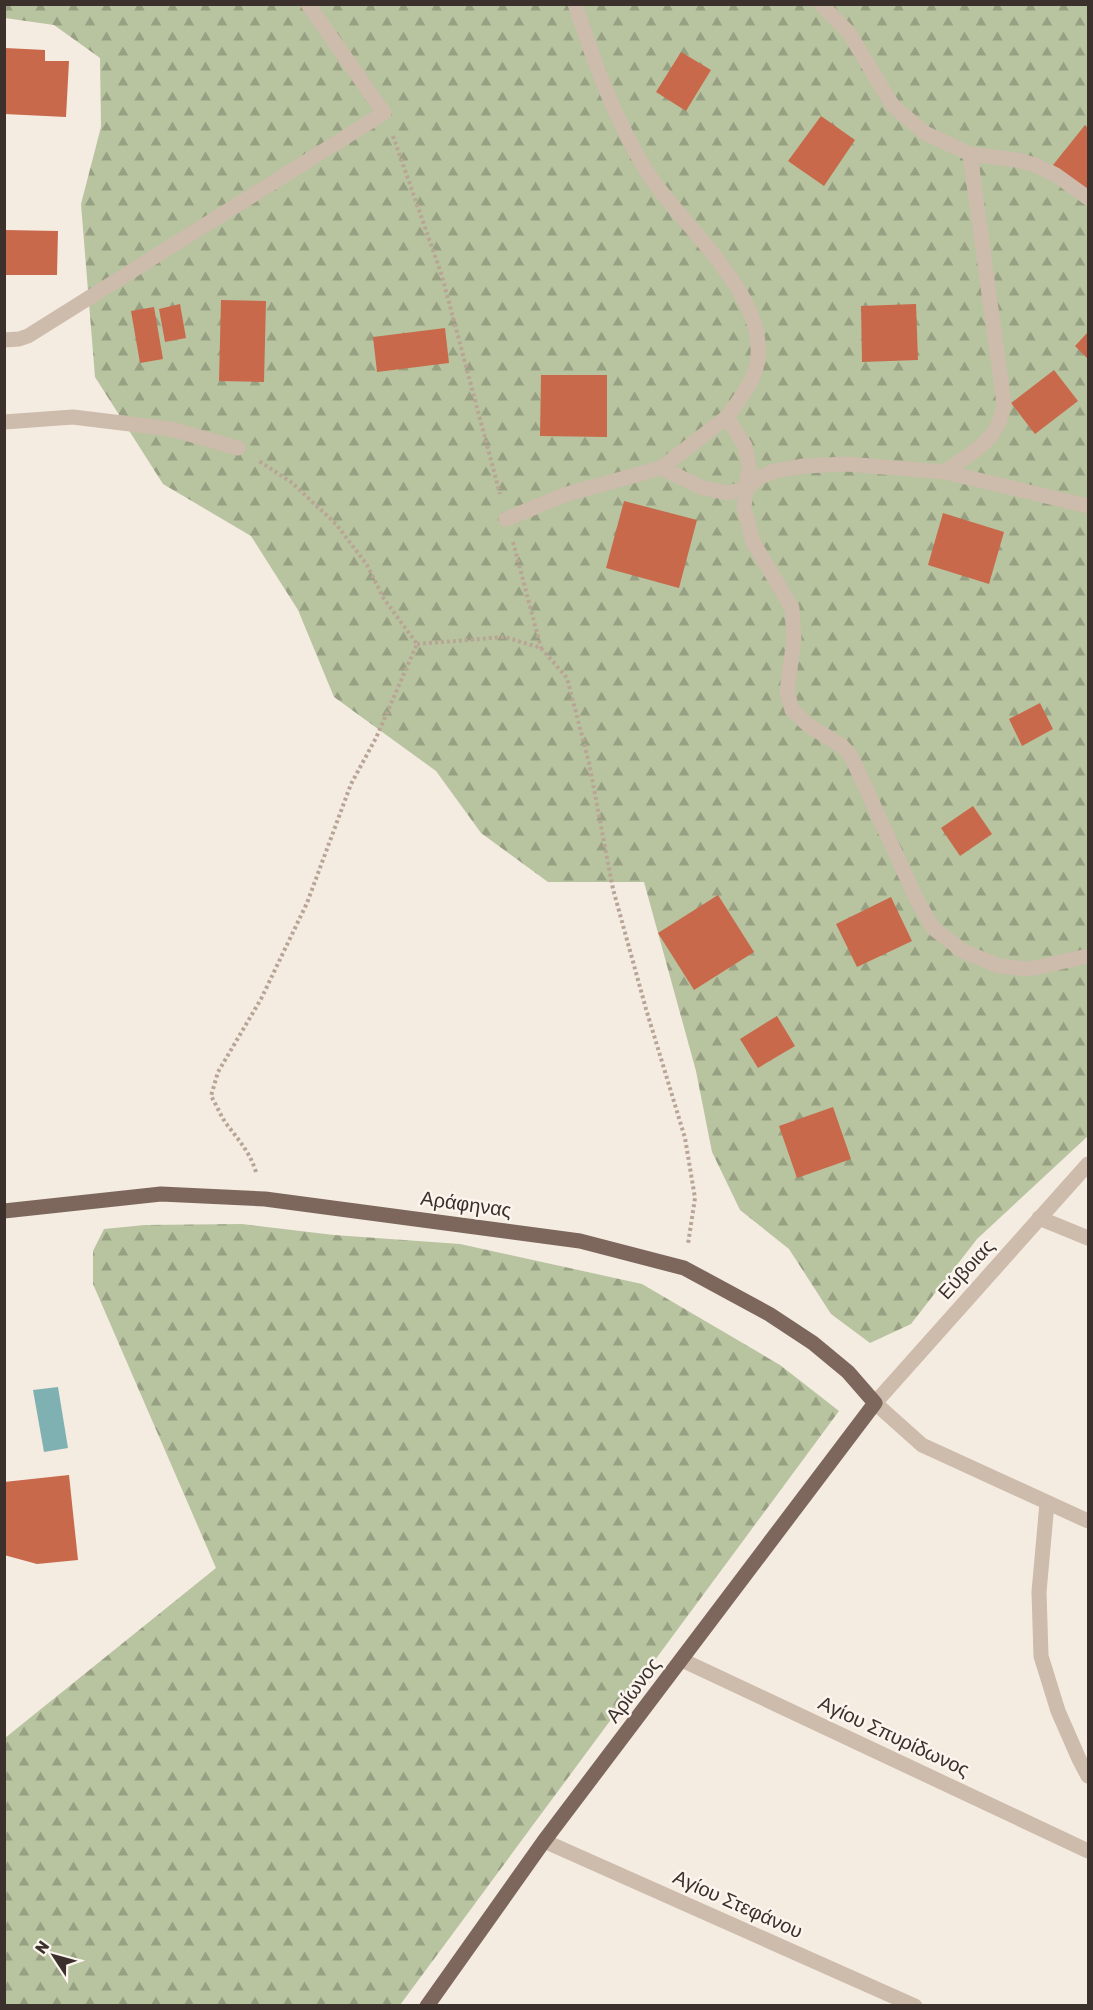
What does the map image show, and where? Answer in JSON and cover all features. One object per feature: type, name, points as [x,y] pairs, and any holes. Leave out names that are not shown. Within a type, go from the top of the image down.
[{"type":"main road","name":"Αράφηνας","points":[[4,1211],[161,1194],[265,1199],[580,1241],[684,1268],[769,1314],[813,1343],[848,1372],[876,1402]]},
{"type":"main road","name":"Αρίωνος","points":[[427,2006],[544,1841],[876,1402]]},
{"type":"street","points":[[4,340],[28,336],[384,113],[308,4]]},
{"type":"street","points":[[506,519],[567,494],[661,468],[727,417],[753,377],[758,352],[755,321],[745,298],[731,277],[648,173],[606,94],[575,4]]},
{"type":"street","points":[[821,4],[849,33],[893,106],[925,133],[970,154],[1017,160],[1035,165],[1056,175],[1089,198]]},
{"type":"street","points":[[945,472],[992,436],[999,425],[1004,404],[970,154]]},
{"type":"street","points":[[4,422],[73,417],[171,429],[238,448]]},
{"type":"street","points":[[727,417],[745,446],[749,466],[744,507],[753,542],[792,608],[794,639],[787,691],[792,710],[808,725],[842,746],[851,756],[917,900],[933,928],[963,951],[999,966],[1029,969],[1089,956]]},
{"type":"street","points":[[661,468],[703,488],[728,493],[747,488],[760,477],[774,471],[804,466],[846,464],[945,472],[1089,506]]},
{"type":"street","name":"Εύβοιας","points":[[876,1402],[1089,1164]]},
{"type":"street","points":[[1039,1218],[1089,1238]]},
{"type":"street","points":[[876,1402],[922,1445],[1089,1521]]},
{"type":"street","points":[[1047,1503],[1039,1592],[1041,1656],[1058,1711],[1089,1776]]},
{"type":"street","name":"Αγίου Σπυρίδωνος","points":[[682,1660],[1089,1851]]},
{"type":"street","name":"Αγίου Στεφάνου","points":[[544,1841],[915,2006]]},
{"type":"path","points":[[384,113],[442,276],[541,648],[567,678],[589,763],[613,889],[685,1138],[695,1198],[684,1268]]},
{"type":"path","points":[[238,448],[291,482],[336,524],[367,565],[384,599],[417,644]]},
{"type":"path","points":[[417,644],[505,637],[541,648]]},
{"type":"path","points":[[265,1199],[253,1162],[224,1120],[211,1096],[218,1072],[261,999],[307,903],[351,784],[376,738],[417,644]]},
{"type":"green space","points":[[5,4],[1088,5],[1088,1136],[977,1239],[911,1324],[870,1343],[831,1314],[789,1249],[740,1210],[712,1152],[696,1071],[644,882],[548,882],[481,833],[436,771],[334,697],[298,610],[251,536],[163,484],[95,377],[81,204],[101,127],[100,58],[54,25],[5,18]]},
{"type":"green space","points":[[242,1224],[334,1235],[460,1244],[642,1284],[780,1365],[839,1411],[400,2005],[5,2005],[5,1738],[216,1568],[93,1284],[93,1251],[104,1229],[145,1225]]},
{"type":"water","points":[[58,1387],[68,1448],[44,1452],[33,1390]]},
{"type":"building","points":[[5,48],[45,50],[45,61],[69,61],[66,117],[4,114]]},
{"type":"building","points":[[681,52],[711,70],[686,111],[656,92]]},
{"type":"building","points":[[821,116],[855,140],[824,186],[788,161]]},
{"type":"building","points":[[1085,125],[1088,128],[1088,191],[1053,165]]},
{"type":"building","points":[[5,230],[58,231],[57,275],[5,275]]},
{"type":"building","points":[[221,300],[266,301],[264,382],[219,381]]},
{"type":"building","points":[[180,304],[186,338],[165,342],[159,309]]},
{"type":"building","points":[[916,304],[918,360],[862,362],[861,306]]},
{"type":"building","points":[[154,307],[163,359],[140,363],[131,311]]},
{"type":"building","points":[[445,328],[449,363],[377,372],[373,337]]},
{"type":"building","points":[[1088,332],[1088,359],[1075,346]]},
{"type":"building","points":[[1054,370],[1078,401],[1035,434],[1011,403]]},
{"type":"building","points":[[541,375],[607,375],[607,437],[540,436]]},
{"type":"building","points":[[624,501],[697,520],[679,588],[606,568]]},
{"type":"building","points":[[943,513],[1004,532],[989,584],[928,565]]},
{"type":"building","points":[[1040,703],[1053,729],[1022,746],[1009,719]]},
{"type":"building","points":[[973,806],[992,834],[960,856],[941,828]]},
{"type":"building","points":[[718,895],[754,952],[694,990],[658,933]]},
{"type":"building","points":[[891,897],[912,941],[857,967],[836,924]]},
{"type":"building","points":[[777,1016],[795,1046],[758,1068],[740,1039]]},
{"type":"building","points":[[833,1107],[851,1159],[797,1178],[779,1126]]},
{"type":"building","points":[[69,1475],[78,1560],[37,1564],[4,1555],[4,1482]]}]
